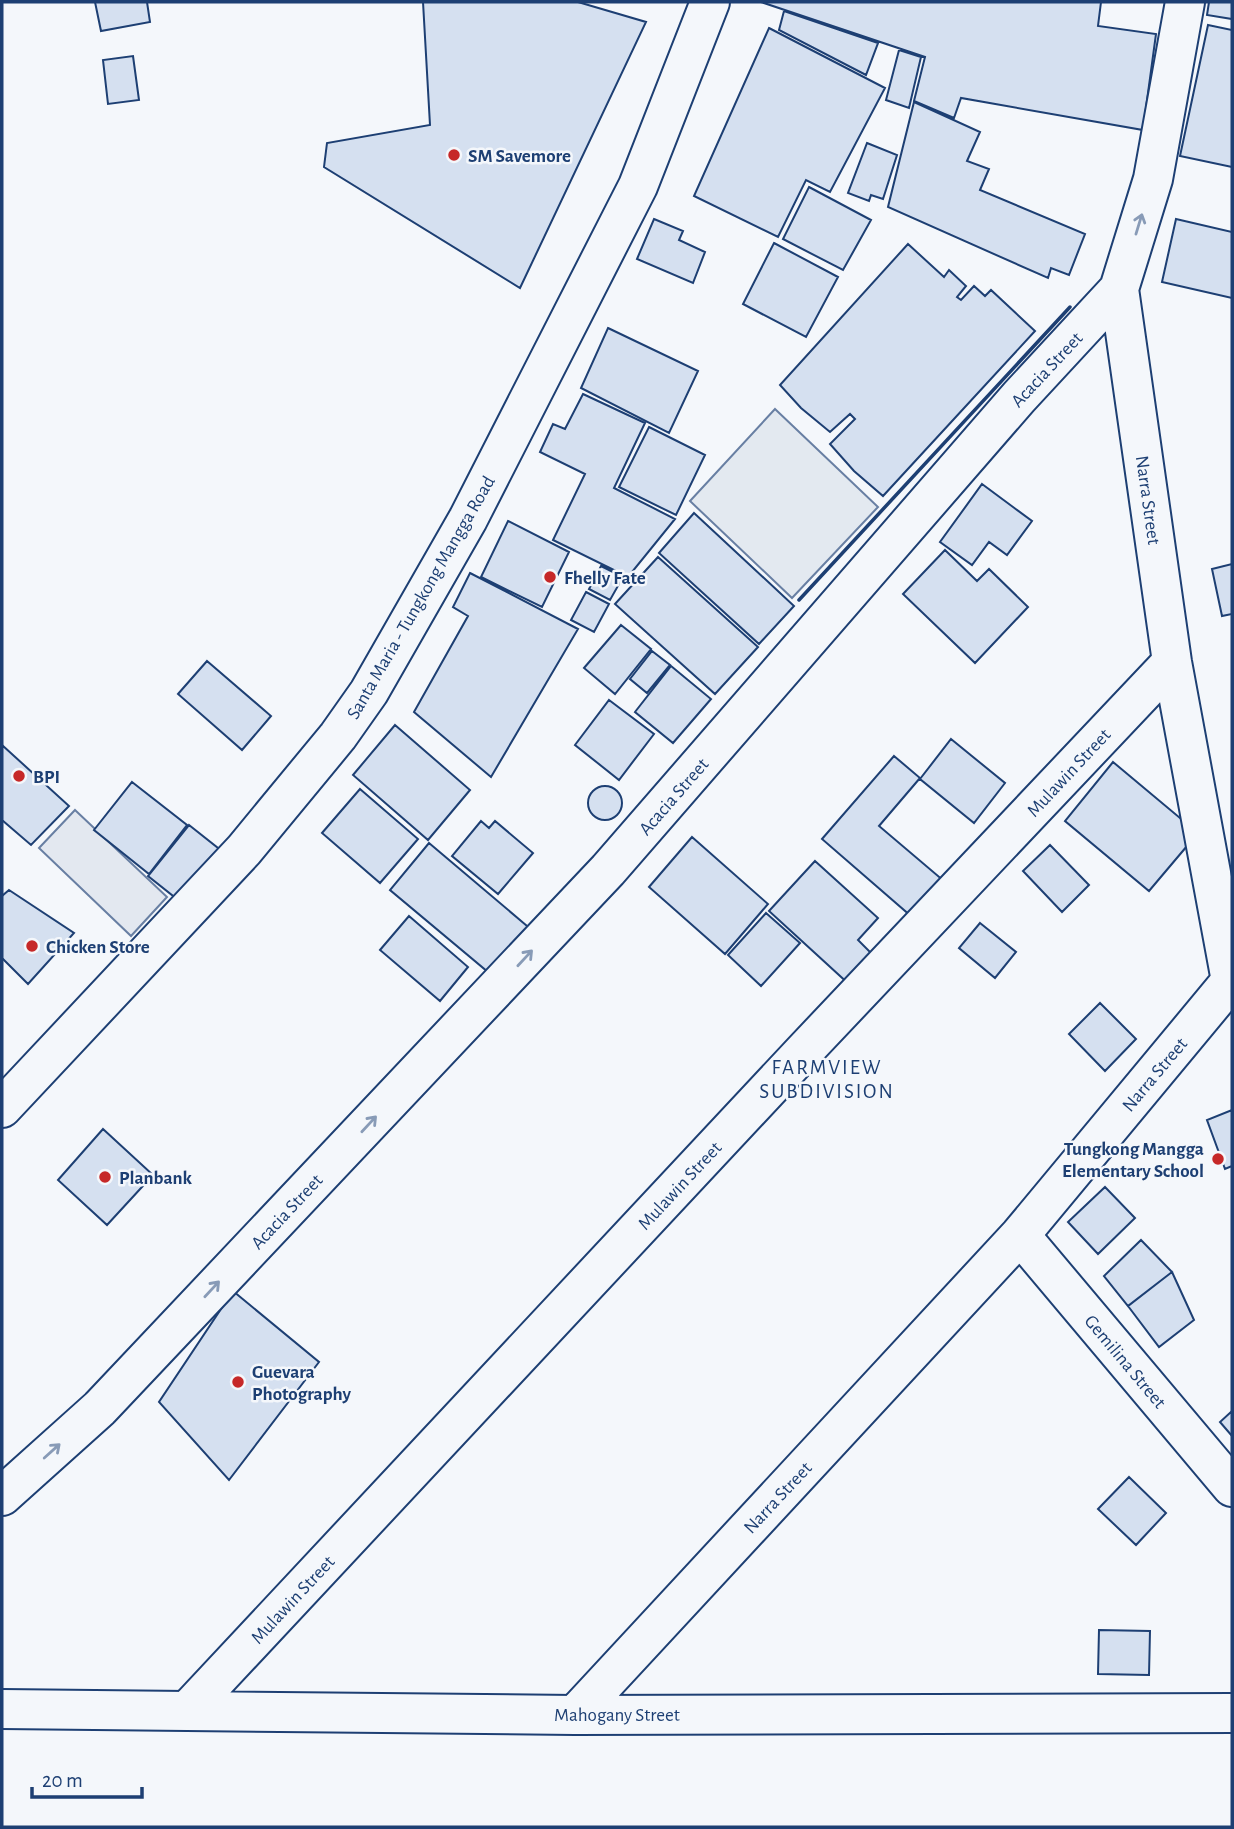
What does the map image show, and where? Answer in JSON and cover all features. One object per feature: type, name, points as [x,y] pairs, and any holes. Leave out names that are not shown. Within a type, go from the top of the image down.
[{"type":"street","name":"Santa Maria - Tungkong Mangga Road","points":[[2,1108],[244,849],[338,736],[369,692],[468,519],[638,186],[709,2]]},
{"type":"street","name":"Acacia Street","points":[[2,1496],[100,1408],[608,870],[1019,397],[1119,289],[1153,179],[1185,2]]},
{"type":"street","name":"Narra Street","points":[[575,1715],[1020,1235],[1231,981],[1172,662],[1119,289]]},
{"type":"street","name":"Mulawin Street","points":[[188,1710],[785,1071],[1172,662]]},
{"type":"street","name":"Gemilina Street","points":[[1020,1235],[1232,1487]]},
{"type":"street","name":"Mahogany Street","points":[[2,1709],[575,1715],[1232,1713]]},
{"type":"shaded area","points":[[775,409],[878,507],[792,598],[690,501]]},
{"type":"shaded area","points":[[75,810],[167,897],[131,936],[39,848]]},
{"type":"building","points":[[95,2],[147,2],[150,22],[101,31]]},
{"type":"building","name":"SM Savemore","points":[[423,2],[578,2],[646,22],[520,288],[324,167],[327,143],[430,125]]},
{"type":"building","points":[[761,2],[1101,2],[1098,26],[1156,34],[1143,130],[961,98],[954,118],[914,101],[925,57]]},
{"type":"building","points":[[1209,2],[1232,2],[1232,19],[1207,15]]},
{"type":"building","points":[[784,11],[878,43],[866,75],[779,30]]},
{"type":"building","points":[[1208,25],[1232,30],[1232,167],[1180,156]]},
{"type":"building","points":[[769,28],[885,88],[830,192],[806,180],[778,237],[694,196]]},
{"type":"building","points":[[899,50],[921,57],[909,108],[886,100]]},
{"type":"building","points":[[133,56],[139,100],[108,104],[103,60]]},
{"type":"building","points":[[914,102],[980,132],[967,161],[989,169],[980,190],[1085,234],[1069,275],[1051,268],[1048,278],[888,207]]},
{"type":"building","points":[[867,143],[897,155],[883,199],[871,195],[869,201],[848,193]]},
{"type":"building","points":[[809,187],[871,220],[843,270],[783,239]]},
{"type":"building","points":[[654,219],[683,231],[679,240],[705,252],[693,283],[637,259]]},
{"type":"building","points":[[1176,219],[1232,232],[1232,298],[1162,282]]},
{"type":"building","points":[[774,243],[838,277],[806,337],[743,304]]},
{"type":"building","points":[[908,244],[944,277],[949,270],[966,286],[957,297],[961,300],[974,286],[985,296],[991,290],[1035,331],[883,496],[854,471],[830,444],[855,419],[850,414],[830,432],[801,408],[780,385]]},
{"type":"building","points":[[608,328],[698,371],[669,433],[581,388]]},
{"type":"building","points":[[583,394],[645,423],[614,488],[675,519],[628,577],[553,540],[585,474],[540,452],[553,424],[565,429]]},
{"type":"building","points":[[649,427],[705,455],[676,515],[619,487]]},
{"type":"building","points":[[982,484],[1032,521],[1007,555],[989,542],[972,565],[940,542]]},
{"type":"building","points":[[694,513],[794,606],[759,644],[659,553]]},
{"type":"building","points":[[508,521],[569,552],[542,607],[481,577]]},
{"type":"building","points":[[945,550],[977,581],[989,569],[1028,607],[975,663],[903,594]]},
{"type":"building","points":[[658,557],[758,647],[715,694],[615,604]]},
{"type":"building","points":[[1232,564],[1232,614],[1222,616],[1212,569]]},
{"type":"building","points":[[601,566],[623,577],[610,600],[589,589]]},
{"type":"building","points":[[470,573],[578,629],[491,777],[414,712],[468,616],[453,607]]},
{"type":"building","points":[[586,592],[609,604],[594,632],[571,620]]},
{"type":"building","points":[[621,625],[651,649],[615,694],[584,668]]},
{"type":"building","points":[[652,651],[670,665],[647,693],[630,679]]},
{"type":"building","points":[[207,661],[271,716],[242,750],[178,694]]},
{"type":"building","points":[[671,666],[711,699],[673,743],[635,712]]},
{"type":"building","points":[[609,700],[654,734],[619,780],[575,745]]},
{"type":"building","points":[[395,725],[470,790],[428,840],[353,775]]},
{"type":"building","points":[[951,739],[1005,783],[974,823],[920,779]]},
{"type":"building","name":"BPI","points":[[2,745],[69,806],[31,845],[2,820]]},
{"type":"building","points":[[894,756],[920,778],[879,826],[951,887],[919,923],[822,839]]},
{"type":"building","points":[[1113,762],[1198,833],[1149,891],[1065,821]]},
{"type":"building","points":[[132,782],[187,825],[149,874],[94,830]]},
{"type":"building","points":[[605,786],[617,791],[622,803],[617,815],[605,820],[593,815],[588,803],[593,791]]},
{"type":"building","points":[[360,789],[418,839],[380,883],[322,833]]},
{"type":"building","points":[[481,821],[489,828],[495,821],[533,853],[498,894],[452,856]]},
{"type":"building","points":[[189,825],[223,852],[182,903],[148,876]]},
{"type":"building","points":[[692,837],[768,904],[725,954],[649,887]]},
{"type":"building","points":[[429,843],[533,931],[494,977],[390,890]]},
{"type":"building","points":[[1050,845],[1089,885],[1062,912],[1023,871]]},
{"type":"building","points":[[815,861],[878,918],[858,940],[876,958],[851,986],[769,911]]},
{"type":"building","name":"Chicken Store","points":[[9,890],[74,933],[28,984],[2,958],[2,896]]},
{"type":"building","points":[[766,913],[800,943],[761,986],[728,955]]},
{"type":"building","points":[[409,916],[468,967],[440,1001],[380,950]]},
{"type":"building","points":[[980,923],[1016,952],[995,978],[959,948]]},
{"type":"building","points":[[1100,1003],[1136,1039],[1105,1071],[1069,1034]]},
{"type":"building","points":[[1232,1110],[1232,1166],[1225,1169],[1207,1120]]},
{"type":"building","name":"Planbank","points":[[103,1129],[153,1175],[107,1225],[58,1180]]},
{"type":"building","points":[[1105,1187],[1135,1218],[1098,1254],[1068,1222]]},
{"type":"building","points":[[1141,1240],[1172,1272],[1128,1306],[1104,1276]]},
{"type":"building","points":[[1172,1272],[1194,1320],[1159,1347],[1128,1306]]},
{"type":"building","name":"Guevara Photography","points":[[233,1291],[319,1362],[229,1480],[159,1402]]},
{"type":"building","points":[[1232,1411],[1232,1436],[1220,1422]]},
{"type":"building","points":[[1129,1477],[1166,1513],[1136,1545],[1098,1509]]},
{"type":"building","points":[[1099,1630],[1150,1631],[1149,1675],[1098,1674]]},
{"type":"wall","points":[[799,600],[1070,307]]},
{"type":"place","name":"SM Savemore","points":[[454,155]]},
{"type":"place","name":"Fhelly Fate","points":[[550,577]]},
{"type":"place","name":"BPI","points":[[19,776]]},
{"type":"place","name":"Chicken Store","points":[[32,946]]},
{"type":"place","name":"Tungkong Mangga Elementary School","points":[[1218,1159]]},
{"type":"place","name":"Planbank","points":[[105,1177]]},
{"type":"place","name":"Guevara Photography","points":[[238,1382]]},
{"type":"district","name":"FARMVIEW SUBDIVISION","points":[[827,1079]]}]
